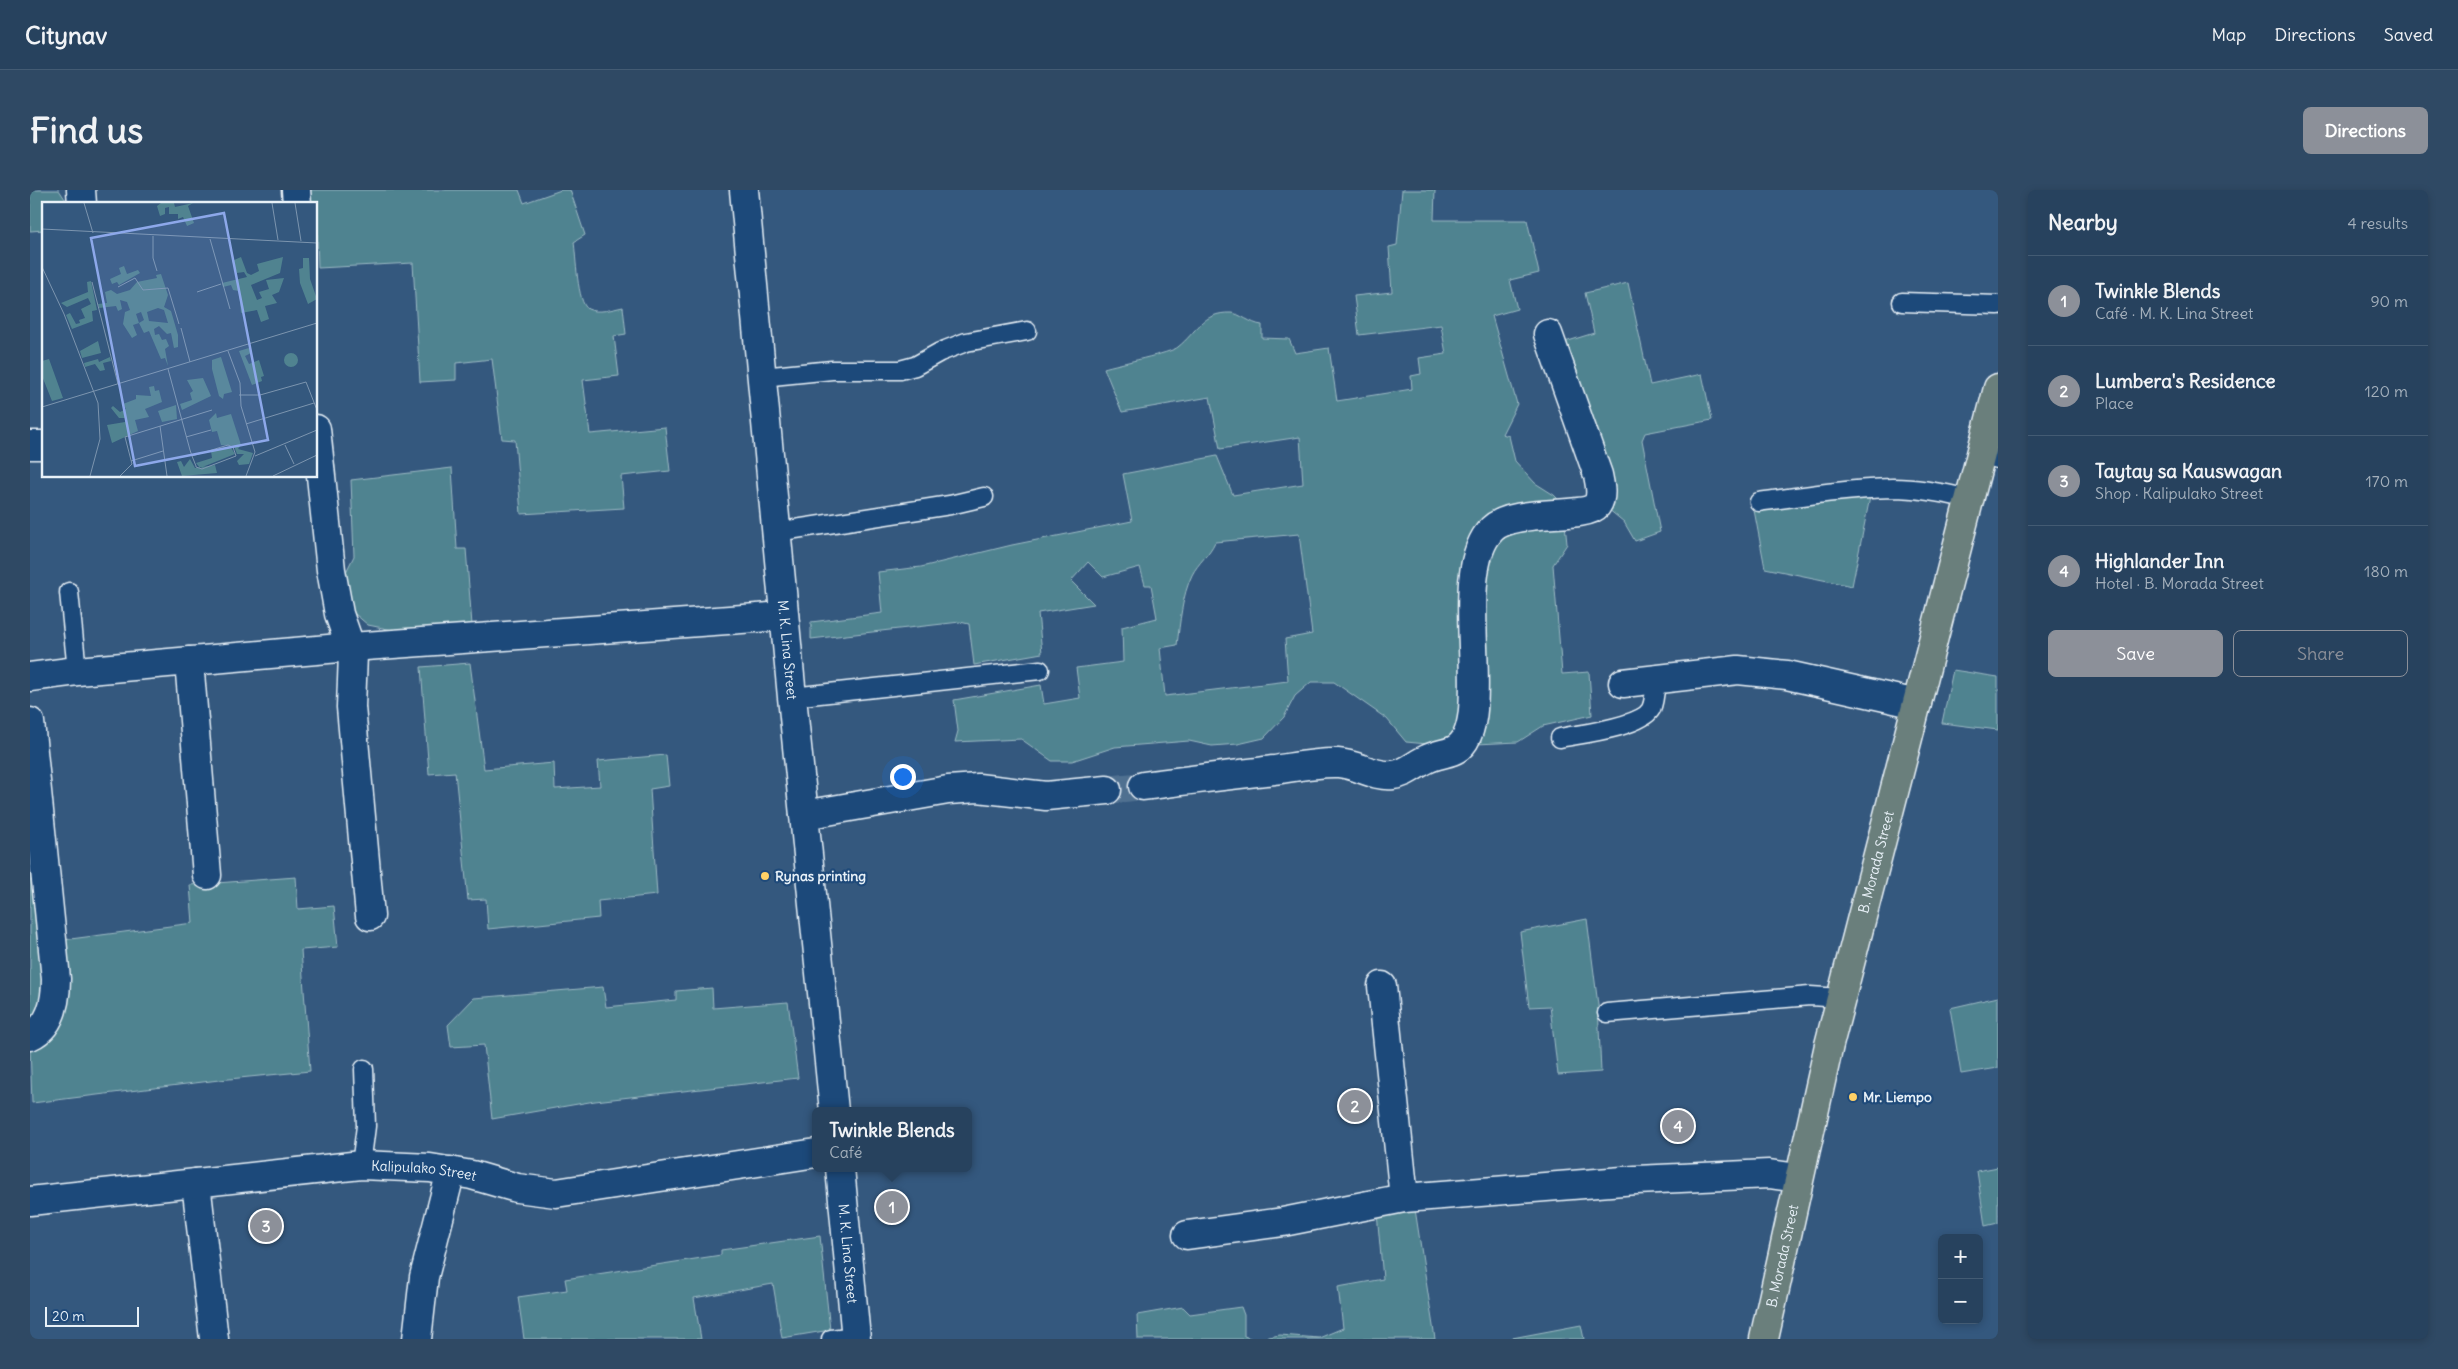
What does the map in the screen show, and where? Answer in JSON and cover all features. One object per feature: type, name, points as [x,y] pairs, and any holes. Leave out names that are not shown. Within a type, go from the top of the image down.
[{"type":"main road","name":"B. Morada Street","points":[[1764,1339],[1798,1178],[1841,998],[1969,499],[1989,456],[1998,388]]},
{"type":"street","name":"M. K. Lina Street","points":[[744,190],[784,616],[834,1107]]},
{"type":"street","points":[[1143,786],[1338,763],[1372,773],[1394,775],[1435,755],[1460,747],[1467,736],[1474,712],[1472,587],[1476,563],[1484,541],[1490,531],[1502,522],[1540,514],[1589,510],[1596,505],[1601,494],[1598,475],[1548,334]]},
{"type":"street","points":[[318,462],[331,570],[340,614],[351,647],[353,663],[351,706],[370,916]]},
{"type":"street","points":[[30,677],[77,671],[351,647],[784,616]]},
{"type":"street","points":[[189,661],[207,875]]},
{"type":"street","points":[[1623,683],[1738,670],[1768,672],[1917,704]]},
{"type":"street","points":[[30,722],[56,979],[55,999],[49,1019],[39,1032],[30,1036]]},
{"type":"street","points":[[804,814],[948,790],[978,788],[1046,796],[1107,790]]},
{"type":"street","points":[[1382,986],[1404,1198]]},
{"type":"street","name":"Kalipulako Street","points":[[30,1201],[361,1165],[451,1171],[517,1188],[556,1193],[812,1154]]},
{"type":"street","points":[[417,1339],[424,1276],[451,1171]]},
{"type":"street","name":"M. K. Lina Street","points":[[840,1172],[848,1338]]},
{"type":"street","points":[[1187,1236],[1283,1222],[1404,1198],[1636,1180],[1768,1174],[1798,1178]]},
{"type":"street","points":[[196,1183],[214,1339]]},
{"type":"lane","points":[[1902,302],[1998,305]]},
{"type":"lane","points":[[762,377],[832,370],[900,370],[915,366],[940,352],[966,342],[1027,331]]},
{"type":"lane","points":[[1759,502],[1841,491],[1894,488],[1940,492],[1969,499]]},
{"type":"lane","points":[[776,532],[950,505],[984,496]]},
{"type":"lane","points":[[69,592],[77,671]]},
{"type":"lane","points":[[792,697],[1040,670]]},
{"type":"lane","points":[[1560,738],[1630,723],[1646,714],[1653,702],[1656,678]]},
{"type":"lane","points":[[1607,1013],[1810,996],[1841,998]]},
{"type":"lane","points":[[361,1165],[366,1126],[364,1069]]},
{"type":"green space","points":[[30,190],[59,190],[67,202],[42,202],[42,230],[30,231]]},
{"type":"green space","points":[[310,190],[519,190],[524,203],[561,190],[570,190],[585,235],[574,242],[581,298],[588,309],[596,311],[623,307],[626,334],[614,336],[619,376],[583,380],[590,434],[665,427],[670,471],[621,476],[624,508],[521,514],[515,440],[502,439],[492,359],[456,363],[456,380],[420,382],[413,263],[318,268],[318,202],[312,202]]},
{"type":"green space","points":[[1402,190],[1435,190],[1434,220],[1527,220],[1539,273],[1510,280],[1517,309],[1492,316],[1517,404],[1502,434],[1509,436],[1515,461],[1535,483],[1554,495],[1563,504],[1567,544],[1553,565],[1562,674],[1589,672],[1592,715],[1543,726],[1518,742],[1477,744],[1454,736],[1427,744],[1406,742],[1387,719],[1334,682],[1311,682],[1295,696],[1284,717],[1264,738],[1238,744],[1212,746],[1189,741],[1115,747],[1072,761],[1052,761],[1021,739],[955,742],[958,731],[954,700],[1041,685],[1044,704],[1080,698],[1076,668],[1123,662],[1122,627],[1157,618],[1151,585],[1145,585],[1140,567],[1103,577],[1088,562],[1071,581],[1094,604],[1038,613],[1042,653],[974,665],[969,624],[960,622],[811,639],[811,622],[882,613],[878,572],[921,567],[1012,545],[1132,521],[1123,474],[1217,456],[1233,495],[1303,484],[1300,437],[1220,449],[1210,397],[1122,412],[1104,368],[1174,349],[1185,341],[1206,319],[1231,313],[1262,325],[1262,338],[1289,339],[1295,353],[1329,348],[1337,401],[1412,389],[1411,376],[1421,374],[1419,358],[1446,354],[1441,325],[1359,335],[1354,296],[1392,292],[1389,247],[1397,245]],"holes":[[[1299,534],[1312,634],[1285,639],[1288,681],[1165,696],[1160,648],[1177,645],[1182,609],[1189,583],[1194,571],[1215,542]]]},
{"type":"green space","points":[[1628,283],[1650,385],[1702,374],[1712,420],[1645,433],[1642,440],[1660,532],[1635,541],[1624,522],[1608,509],[1565,342],[1594,333],[1585,293]]},
{"type":"green space","points":[[452,468],[457,549],[466,549],[472,625],[393,630],[368,625],[355,614],[349,605],[345,574],[354,556],[351,480]]},
{"type":"green space","points":[[1870,497],[1852,586],[1765,568],[1754,510]]},
{"type":"green space","points":[[470,663],[484,769],[554,763],[555,789],[600,786],[598,761],[666,755],[669,786],[650,789],[657,895],[598,901],[599,918],[488,929],[486,899],[468,900],[455,772],[429,774],[421,667]]},
{"type":"green space","points":[[1953,670],[1998,677],[1998,730],[1942,723]]},
{"type":"green space","points":[[30,840],[50,978],[30,1029]]},
{"type":"green space","points":[[296,877],[298,909],[334,906],[338,947],[301,950],[310,1071],[32,1103],[30,1045],[63,940],[193,923],[190,885]]},
{"type":"green space","points":[[1587,919],[1598,1005],[1601,1072],[1558,1075],[1550,1006],[1529,1007],[1520,932]]},
{"type":"green space","points":[[603,987],[606,1007],[676,1000],[676,991],[712,988],[713,1008],[788,1002],[798,1078],[595,1101],[492,1119],[484,1045],[451,1047],[448,1025],[474,998]]},
{"type":"green space","points":[[1998,997],[1998,1068],[1961,1074],[1950,1008]]},
{"type":"green space","points":[[1998,1167],[1998,1223],[1985,1226],[1977,1171]]},
{"type":"green space","points":[[1415,1209],[1435,1339],[1258,1339],[1280,1335],[1319,1338],[1343,1328],[1338,1287],[1383,1279],[1377,1213]]},
{"type":"green space","points":[[820,1236],[830,1330],[782,1338],[773,1284],[694,1298],[701,1339],[524,1339],[518,1297],[567,1290],[565,1279],[721,1255],[721,1250]]},
{"type":"green space","points":[[1183,1307],[1190,1314],[1241,1307],[1244,1315],[1244,1336],[1253,1339],[1138,1339],[1137,1315]]},
{"type":"green space","points":[[1581,1325],[1584,1339],[1507,1339]]},
{"type":"tunnel","points":[[1107,790],[1143,786]]},
{"type":"place","name":"Rynas printing","points":[[765,876]]},
{"type":"place","name":"Mr. Liempo","points":[[1853,1097]]},
{"type":"place","name":"Lumbera's Residence","points":[[1355,1106]]},
{"type":"place","name":"Highlander Inn","points":[[1678,1126]]},
{"type":"place","name":"Twinkle Blends","points":[[892,1207]]},
{"type":"place","name":"Taytay sa Kauswagan","points":[[266,1226]]}]
